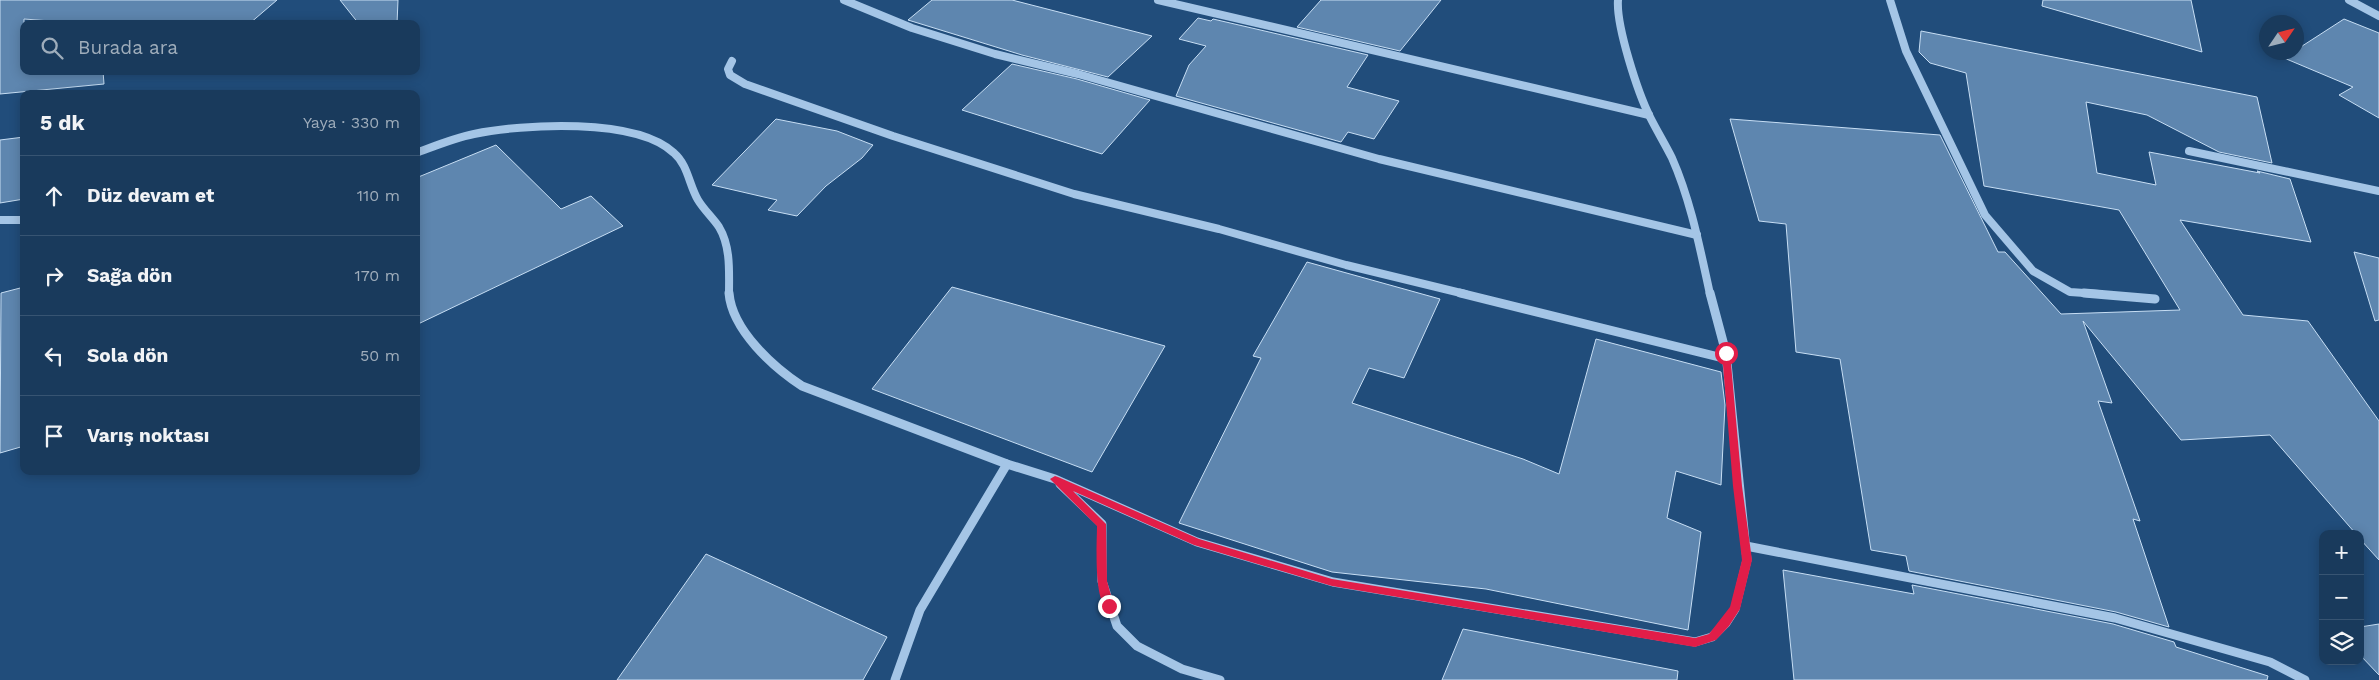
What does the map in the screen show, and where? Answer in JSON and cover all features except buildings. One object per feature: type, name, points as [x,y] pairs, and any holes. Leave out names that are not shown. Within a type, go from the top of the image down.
[{"type":"lane","points":[[844,0],[912,28],[995,54],[1078,74],[1378,159],[1697,235]]},
{"type":"lane","points":[[1158,0],[1649,116]]},
{"type":"lane","points":[[420,152],[448,141],[492,131],[562,126],[612,130],[650,138],[672,149],[687,167],[688,180],[698,200],[724,237],[730,280],[730,304],[745,330],[775,367],[802,386],[1007,464],[1055,479],[1197,542],[1332,582],[1695,642],[1712,637],[1726,623],[1735,609],[1747,560],[1738,486],[1727,359],[1697,235],[1672,159],[1649,116],[1623,39],[1617,12],[1618,0]]},
{"type":"lane","points":[[1890,0],[1906,51],[1985,215],[2033,271],[2070,292],[2155,299]]},
{"type":"lane","points":[[2349,0],[2376,14]]},
{"type":"lane","points":[[732,60],[728,69],[730,75],[754,87],[893,136],[1065,192],[1219,229],[1346,265],[1727,359]]},
{"type":"lane","points":[[2189,151],[2379,191]]},
{"type":"lane","points":[[0,220],[20,220]]},
{"type":"lane","points":[[894,680],[920,610],[1007,464]]},
{"type":"lane","points":[[1055,479],[1102,524],[1102,581],[1117,626],[1137,646],[1182,669],[1220,680]]},
{"type":"lane","points":[[1746,546],[2115,618],[2270,662],[2305,680]]},
{"type":"route","points":[[1109,606],[1102,581],[1102,524],[1055,479],[1197,542],[1332,582],[1695,642],[1712,637],[1726,623],[1735,609],[1747,560],[1726,353]]}]
